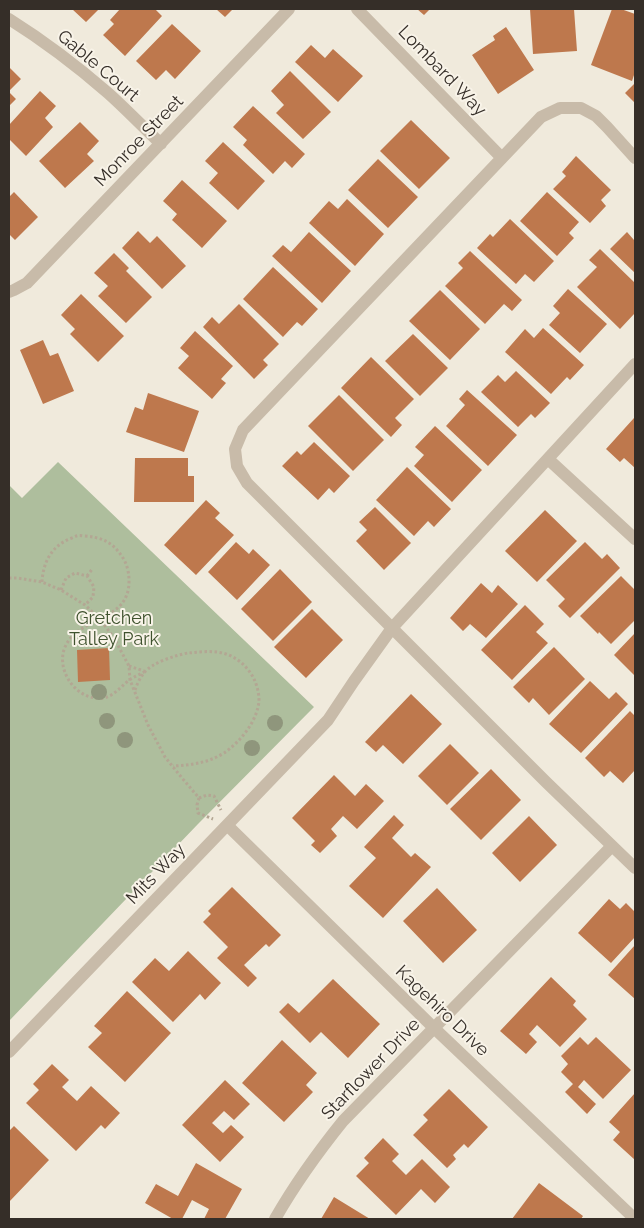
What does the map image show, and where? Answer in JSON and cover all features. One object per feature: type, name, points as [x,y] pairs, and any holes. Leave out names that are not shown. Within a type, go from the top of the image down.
[{"type":"street","name":"Monroe Street","points":[[9,292],[27,283],[289,9]]},
{"type":"street","name":"Lombard Way","points":[[357,9],[502,158]]},
{"type":"street","name":"Gable Court","points":[[9,19],[70,62],[101,87],[161,144]]},
{"type":"street","points":[[635,158],[596,116],[581,108],[560,108],[541,117],[244,430],[235,449],[238,466],[247,483],[635,868]]},
{"type":"street","name":"Mits Way","points":[[9,1052],[328,720],[392,628],[635,364]]},
{"type":"street","points":[[548,459],[635,539]]},
{"type":"street","name":"Kagehiro Drive","points":[[227,824],[434,1028],[634,1219]]},
{"type":"street","name":"Starflower Drive","points":[[275,1219],[289,1195],[343,1121],[612,846]]},
{"type":"path","points":[[42,582],[45,564],[52,551],[64,541],[79,535],[93,536],[106,540],[118,550],[125,561],[129,574],[127,596],[109,614],[88,624],[74,634],[65,646],[62,656],[63,669],[69,681],[80,692],[92,697],[106,698],[130,680],[160,662],[180,654],[206,651],[225,654],[239,660],[250,672],[257,687],[259,700],[255,715],[247,731],[234,745],[206,762],[191,766],[172,766]]},
{"type":"path","points":[[88,576],[93,568]]},
{"type":"path","points":[[61,590],[66,578],[75,573],[88,576],[94,587],[93,597],[85,605]]},
{"type":"path","points":[[9,578],[42,582],[61,590],[85,605],[100,619],[114,638],[129,666],[130,680],[148,725],[165,757],[199,798]]},
{"type":"path","points":[[129,666],[144,672]]},
{"type":"path","points":[[134,690],[144,672]]},
{"type":"path","points":[[207,794],[214,796],[227,824],[198,812],[199,798],[207,794]]},
{"type":"green space","name":"Gretchen Talley Park","points":[[58,462],[314,707],[198,824],[9,1021],[9,485],[22,498]]},
{"type":"building","points":[[72,9],[99,9],[86,22]]},
{"type":"building","points":[[120,9],[155,9],[162,16],[125,56],[103,35],[114,24],[110,20]]},
{"type":"building","points":[[216,9],[233,9],[225,17]]},
{"type":"building","points":[[417,9],[430,9],[424,15]]},
{"type":"building","points":[[530,9],[574,9],[577,51],[533,54]]},
{"type":"building","points":[[612,9],[621,9],[635,14],[635,72],[632,81],[591,65]]},
{"type":"building","points":[[172,24],[201,51],[175,79],[166,70],[156,80],[136,61]]},
{"type":"building","points":[[506,27],[534,70],[498,94],[472,55],[495,40],[493,36]]},
{"type":"building","points":[[311,45],[325,58],[333,49],[363,76],[338,102],[295,62]]},
{"type":"building","points":[[9,67],[21,79],[9,91]]},
{"type":"building","points":[[290,71],[331,112],[303,139],[276,113],[284,105],[271,91]]},
{"type":"building","points":[[635,83],[635,103],[625,93]]},
{"type":"building","points":[[40,91],[56,106],[45,118],[53,127],[26,156],[9,139],[9,125]]},
{"type":"building","points":[[9,92],[16,99],[9,106]]},
{"type":"building","points":[[253,106],[305,154],[292,168],[285,161],[273,174],[243,145],[247,140],[233,127]]},
{"type":"building","points":[[411,120],[450,158],[419,189],[380,151]]},
{"type":"building","points":[[80,122],[99,141],[87,154],[94,161],[65,188],[39,161]]},
{"type":"building","points":[[223,142],[265,181],[238,210],[209,183],[218,173],[205,161]]},
{"type":"building","points":[[576,156],[611,190],[601,200],[606,206],[590,223],[553,189],[566,176],[562,172]]},
{"type":"building","points":[[378,159],[418,197],[388,228],[348,190]]},
{"type":"building","points":[[182,180],[227,221],[202,248],[172,220],[177,214],[163,201]]},
{"type":"building","points":[[14,192],[38,217],[15,240],[9,234],[9,197]]},
{"type":"building","points":[[547,192],[579,222],[569,233],[574,238],[557,256],[520,221]]},
{"type":"building","points":[[347,199],[384,234],[355,266],[309,223],[329,201],[338,209]]},
{"type":"building","points":[[510,219],[554,261],[534,282],[525,274],[516,284],[477,248],[490,234],[493,237]]},
{"type":"building","points":[[138,231],[150,243],[157,236],[186,266],[162,289],[122,248]]},
{"type":"building","points":[[309,232],[351,271],[322,303],[272,256],[283,245],[291,252]]},
{"type":"building","points":[[627,232],[635,239],[635,273],[610,249]]},
{"type":"building","points":[[600,249],[635,283],[635,313],[620,329],[577,287],[597,267],[589,260]]},
{"type":"building","points":[[470,251],[522,300],[512,311],[504,304],[485,324],[445,286],[463,268],[458,263]]},
{"type":"building","points":[[114,253],[129,268],[126,271],[152,297],[126,323],[98,296],[108,286],[94,273]]},
{"type":"building","points":[[273,267],[318,309],[302,326],[297,322],[283,337],[243,299]]},
{"type":"building","points":[[568,289],[607,324],[580,353],[549,325],[560,313],[553,306]]},
{"type":"building","points":[[440,290],[480,329],[450,360],[409,321]]},
{"type":"building","points":[[81,294],[124,336],[98,362],[70,334],[75,329],[61,315]]},
{"type":"building","points":[[239,304],[279,344],[263,360],[268,365],[254,379],[203,327],[212,317],[219,324]]},
{"type":"building","points":[[543,328],[584,365],[570,380],[567,377],[551,394],[505,352],[525,329],[534,338]]},
{"type":"building","points":[[195,331],[233,366],[221,379],[226,383],[212,399],[178,368],[189,356],[180,348]]},
{"type":"building","points":[[413,334],[448,368],[420,396],[385,361]]},
{"type":"building","points":[[43,340],[50,356],[58,353],[74,391],[43,404],[20,350]]},
{"type":"building","points":[[371,357],[414,399],[395,418],[402,425],[391,437],[341,388]]},
{"type":"building","points":[[516,371],[550,403],[535,418],[531,414],[518,427],[481,392],[498,375],[505,382]]},
{"type":"building","points":[[467,390],[517,435],[488,466],[446,426],[465,405],[459,399]]},
{"type":"building","points":[[148,393],[199,411],[184,452],[126,432],[135,407],[143,410]]},
{"type":"building","points":[[339,395],[384,440],[353,471],[308,426]]},
{"type":"building","points":[[634,418],[635,468],[624,458],[620,462],[606,449]]},
{"type":"building","points":[[435,426],[482,470],[452,502],[414,466],[424,455],[415,447]]},
{"type":"building","points":[[314,442],[350,476],[334,493],[329,488],[318,500],[282,466],[297,451],[301,455]]},
{"type":"building","points":[[135,458],[188,458],[188,476],[194,476],[194,502],[134,502]]},
{"type":"building","points":[[407,467],[451,509],[434,527],[428,521],[414,536],[376,500]]},
{"type":"building","points":[[206,500],[220,513],[215,518],[234,535],[196,575],[164,545]]},
{"type":"building","points":[[375,507],[411,543],[384,570],[356,541],[367,530],[359,522]]},
{"type":"building","points":[[545,510],[577,541],[537,582],[505,551]]},
{"type":"building","points":[[236,542],[249,554],[253,549],[270,565],[237,600],[208,572]]},
{"type":"building","points":[[585,542],[602,559],[607,554],[620,568],[570,618],[558,606],[565,599],[546,580]]},
{"type":"building","points":[[280,569],[312,602],[273,641],[241,609]]},
{"type":"building","points":[[621,576],[635,590],[635,620],[611,644],[580,616]]},
{"type":"building","points":[[481,583],[492,593],[498,585],[518,604],[486,638],[470,624],[463,631],[450,618]]},
{"type":"building","points":[[525,605],[544,624],[536,632],[548,643],[512,680],[481,650]]},
{"type":"building","points":[[312,609],[343,640],[306,678],[274,647]]},
{"type":"building","points":[[635,633],[635,676],[614,655]]},
{"type":"building","points":[[554,647],[585,679],[549,715],[533,698],[529,703],[513,687]]},
{"type":"building","points":[[109,648],[110,680],[78,682],[77,650]]},
{"type":"building","points":[[590,681],[609,699],[616,692],[628,704],[581,753],[549,724]]},
{"type":"building","points":[[411,694],[442,724],[403,764],[383,745],[376,752],[365,742]]},
{"type":"building","points":[[630,711],[635,716],[635,770],[623,783],[610,771],[604,777],[585,758]]},
{"type":"building","points":[[450,744],[479,773],[447,805],[418,776]]},
{"type":"building","points":[[491,769],[521,800],[481,840],[450,809]]},
{"type":"building","points":[[334,775],[355,796],[366,784],[384,801],[357,829],[343,816],[331,829],[337,836],[320,853],[311,845],[315,841],[292,818]]},
{"type":"building","points":[[394,815],[404,825],[392,838],[411,857],[415,853],[431,867],[383,918],[349,886],[376,858],[364,847]]},
{"type":"building","points":[[529,816],[557,845],[520,882],[492,853]]},
{"type":"building","points":[[232,887],[281,935],[269,947],[266,944],[244,965],[257,978],[248,987],[217,958],[228,947],[203,922],[211,914],[208,911]]},
{"type":"building","points":[[437,888],[477,930],[443,963],[403,921]]},
{"type":"building","points":[[609,899],[620,909],[626,903],[635,912],[635,937],[611,963],[578,933]]},
{"type":"building","points":[[635,945],[635,999],[608,975]]},
{"type":"building","points":[[188,951],[221,983],[205,1000],[200,994],[173,1022],[132,982],[155,958],[169,971]]},
{"type":"building","points":[[551,977],[576,1001],[573,1005],[587,1019],[560,1047],[537,1025],[529,1034],[537,1042],[526,1054],[500,1031]]},
{"type":"building","points":[[333,979],[380,1024],[348,1058],[321,1032],[310,1043],[279,1012],[288,1003],[299,1013]]},
{"type":"building","points":[[127,991],[171,1033],[125,1082],[88,1047],[102,1033],[94,1026]]},
{"type":"building","points":[[580,1037],[588,1045],[596,1037],[631,1070],[603,1099],[584,1080],[578,1087],[596,1104],[587,1114],[565,1092],[573,1084],[561,1072],[568,1064],[561,1056]]},
{"type":"building","points":[[282,1040],[317,1073],[306,1085],[313,1092],[284,1122],[242,1083]]},
{"type":"building","points":[[52,1064],[69,1080],[62,1087],[77,1101],[91,1086],[120,1113],[105,1129],[101,1125],[76,1151],[26,1103],[39,1090],[33,1084]]},
{"type":"building","points":[[225,1080],[250,1104],[234,1120],[224,1111],[212,1123],[223,1133],[231,1125],[244,1137],[220,1162],[182,1125]]},
{"type":"building","points":[[449,1089],[488,1127],[468,1148],[464,1144],[453,1155],[456,1159],[447,1168],[413,1135],[428,1120],[423,1115]]},
{"type":"building","points":[[635,1093],[635,1160],[613,1140],[620,1132],[609,1122]]},
{"type":"building","points":[[14,1126],[49,1160],[9,1202],[9,1131]]},
{"type":"building","points":[[383,1138],[399,1154],[392,1161],[406,1175],[422,1159],[450,1187],[435,1203],[421,1189],[396,1215],[356,1176],[369,1163],[364,1158]]},
{"type":"building","points":[[196,1163],[242,1189],[225,1219],[204,1219],[209,1209],[192,1200],[182,1219],[173,1219],[145,1203],[156,1184],[178,1196]]},
{"type":"building","points":[[539,1183],[583,1216],[581,1219],[512,1219]]},
{"type":"building","points":[[334,1197],[370,1219],[321,1219]]}]
